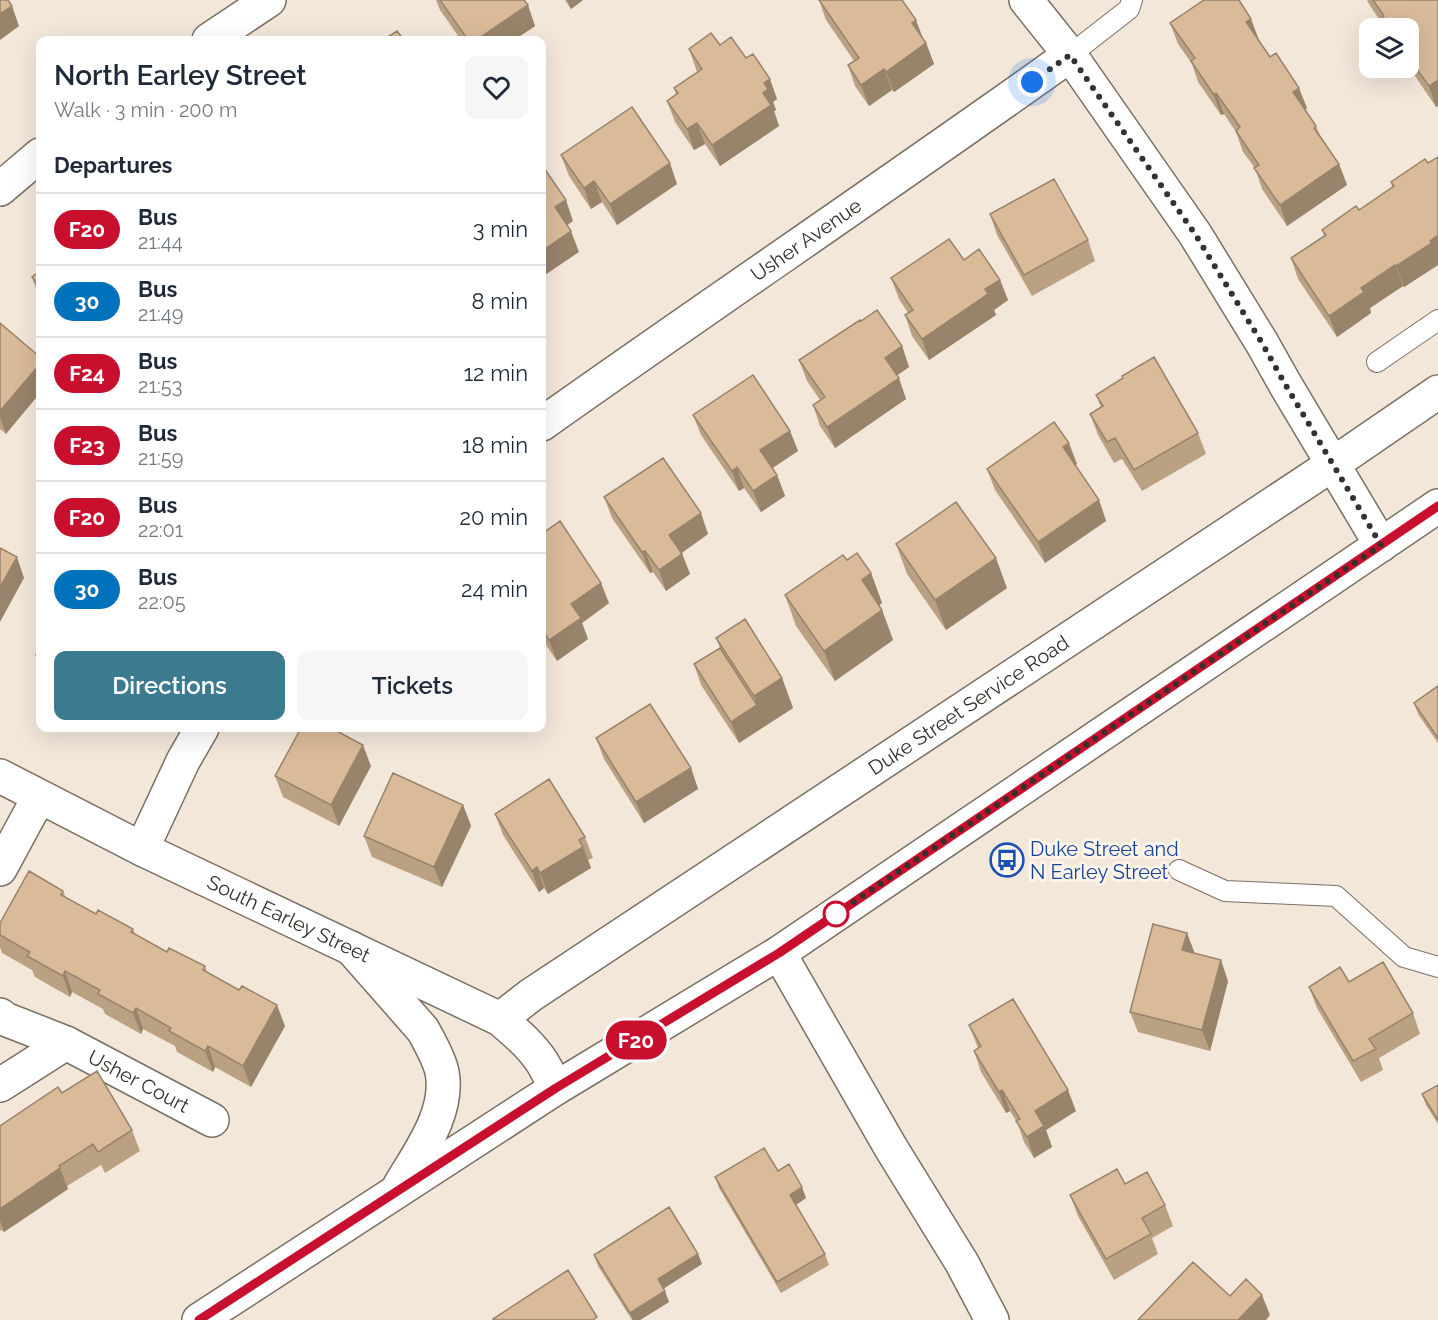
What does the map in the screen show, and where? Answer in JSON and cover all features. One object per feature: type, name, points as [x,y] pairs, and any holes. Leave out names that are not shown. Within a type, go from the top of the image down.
[{"type":"street","points":[[215,36],[269,0]]},
{"type":"street","points":[[1026,0],[1070,55],[1195,234],[1381,545]]},
{"type":"street","name":"Usher Avenue","points":[[546,421],[825,225],[939,149],[1070,55]]},
{"type":"street","points":[[0,189],[36,158]]},
{"type":"street","name":"Duke Street Service Road","points":[[500,1019],[531,995],[1334,464],[1438,392]]},
{"type":"street","points":[[213,1316],[396,1192],[556,1088],[779,953],[1438,506]]},
{"type":"street","points":[[142,849],[183,760],[200,732]]},
{"type":"street","name":"South Earley Street","points":[[0,776],[142,849],[500,1019],[531,1047],[556,1088]]},
{"type":"street","points":[[0,869],[39,797]]},
{"type":"street","points":[[351,948],[423,1030],[442,1071],[442,1100],[439,1113],[396,1192]]},
{"type":"street","points":[[779,953],[891,1148],[962,1263],[992,1320]]},
{"type":"street","name":"Usher Court","points":[[0,1015],[66,1043],[212,1120]]},
{"type":"street","name":"Usher Court","points":[[0,1085],[66,1043]]},
{"type":"lane","points":[[1070,55],[1129,9],[1132,0]]},
{"type":"lane","points":[[1377,362],[1438,320]]},
{"type":"lane","points":[[1179,870],[1225,891],[1336,896],[1404,957],[1438,968]]},
{"type":"building","points":[[0,0],[8,0],[12,6],[0,14]]},
{"type":"building","points":[[440,0],[524,0],[528,5],[482,36],[465,36]]},
{"type":"building","points":[[819,0],[902,0],[916,20],[912,23],[926,43],[886,72],[884,69],[861,85],[848,65],[859,58]]},
{"type":"building","points":[[1204,0],[1239,0],[1251,19],[1246,22],[1270,57],[1276,53],[1299,88],[1293,92],[1339,164],[1280,205],[1254,168],[1259,165],[1236,131],[1240,127],[1216,93],[1214,95],[1191,61],[1195,58],[1170,23]]},
{"type":"building","points":[[1373,0],[1438,0],[1438,80],[1429,86],[1419,72],[1419,18],[1381,18],[1384,16]]},
{"type":"building","points":[[397,31],[401,36],[389,36]]},
{"type":"building","points":[[711,33],[720,45],[731,37],[746,58],[753,54],[770,79],[764,83],[768,89],[763,93],[771,105],[712,145],[697,123],[687,129],[667,101],[678,93],[674,88],[702,69],[689,49]]},
{"type":"building","points":[[632,107],[670,163],[610,204],[594,181],[584,188],[561,155]]},
{"type":"building","points":[[1438,157],[1438,235],[1430,241],[1432,243],[1361,288],[1364,292],[1329,316],[1291,258],[1326,235],[1322,230],[1356,206],[1359,210],[1394,186],[1391,182],[1425,159],[1428,163]]},
{"type":"building","points":[[546,171],[566,200],[555,207],[571,231],[546,248]]},
{"type":"building","points":[[1054,179],[1088,240],[1024,275],[990,214]]},
{"type":"building","points":[[949,239],[964,260],[979,249],[1000,280],[985,289],[988,294],[922,339],[905,315],[913,310],[891,278]]},
{"type":"building","points":[[877,310],[902,346],[885,358],[899,378],[827,427],[813,405],[825,397],[799,360]]},
{"type":"building","points":[[0,323],[36,354],[36,369],[0,411]]},
{"type":"building","points":[[1154,357],[1198,433],[1134,470],[1115,438],[1107,442],[1090,414],[1103,406],[1096,395]]},
{"type":"building","points":[[753,375],[790,431],[760,450],[777,475],[753,491],[737,467],[732,471],[693,415]]},
{"type":"building","points":[[1054,422],[1069,443],[1063,447],[1099,500],[1038,542],[987,469]]},
{"type":"building","points":[[663,458],[701,513],[669,535],[682,554],[659,570],[645,551],[642,552],[604,497]]},
{"type":"building","points":[[956,502],[996,558],[935,600],[896,544]]},
{"type":"building","points":[[560,521],[601,583],[571,604],[581,618],[549,640],[546,635],[546,531]]},
{"type":"building","points":[[0,548],[17,557],[0,587]]},
{"type":"building","points":[[857,553],[871,573],[862,580],[882,610],[824,651],[785,595],[843,555],[847,560]]},
{"type":"building","points":[[745,619],[782,678],[754,696],[716,638]]},
{"type":"building","points":[[720,648],[757,705],[731,722],[694,664]]},
{"type":"building","points":[[1438,686],[1438,738],[1414,703]]},
{"type":"building","points":[[650,704],[691,768],[636,802],[596,738]]},
{"type":"building","points":[[299,732],[339,732],[363,745],[331,805],[275,776]]},
{"type":"building","points":[[393,773],[463,805],[434,867],[364,836]]},
{"type":"building","points":[[549,779],[585,837],[579,840],[583,847],[540,873],[537,867],[532,871],[495,814]]},
{"type":"building","points":[[29,871],[63,891],[61,895],[96,914],[98,910],[133,929],[131,932],[167,952],[169,948],[205,966],[203,970],[239,990],[242,986],[277,1005],[243,1066],[208,1046],[205,1051],[169,1031],[171,1028],[136,1008],[133,1013],[98,994],[100,990],[65,971],[63,976],[27,956],[30,952],[0,935],[0,923]]},
{"type":"building","points":[[1153,924],[1187,933],[1182,950],[1221,960],[1202,1030],[1130,1012]]},
{"type":"building","points":[[1383,962],[1413,1013],[1369,1039],[1376,1049],[1353,1061],[1309,987],[1340,967],[1349,982]]},
{"type":"building","points":[[1013,999],[1068,1090],[1035,1111],[1044,1126],[1027,1137],[1016,1121],[1020,1119],[1002,1090],[999,1092],[974,1051],[981,1046],[969,1025]]},
{"type":"building","points":[[97,1071],[132,1130],[98,1152],[93,1144],[0,1209],[0,1126],[58,1087],[62,1093]]},
{"type":"building","points":[[1438,1085],[1438,1120],[1422,1094]]},
{"type":"building","points":[[764,1148],[778,1171],[789,1164],[802,1187],[790,1195],[825,1254],[777,1282],[715,1177]]},
{"type":"building","points":[[1117,1169],[1125,1184],[1147,1172],[1165,1205],[1142,1218],[1151,1234],[1106,1259],[1070,1195]]},
{"type":"building","points":[[669,1207],[698,1254],[658,1279],[665,1291],[630,1313],[594,1255]]},
{"type":"building","points":[[1193,1262],[1230,1296],[1246,1279],[1262,1295],[1238,1320],[1138,1320]]},
{"type":"building","points":[[568,1270],[597,1317],[593,1320],[493,1320],[493,1319]]},
{"type":"bus line","name":"F20","points":[[199,1320],[556,1088],[779,953],[1438,506]]},
{"type":"place","name":"Duke Street and N Earley Street","points":[[1007,860]]},
{"type":"route","points":[[836,914],[1381,545],[1195,234],[1070,55],[1032,82]]}]
